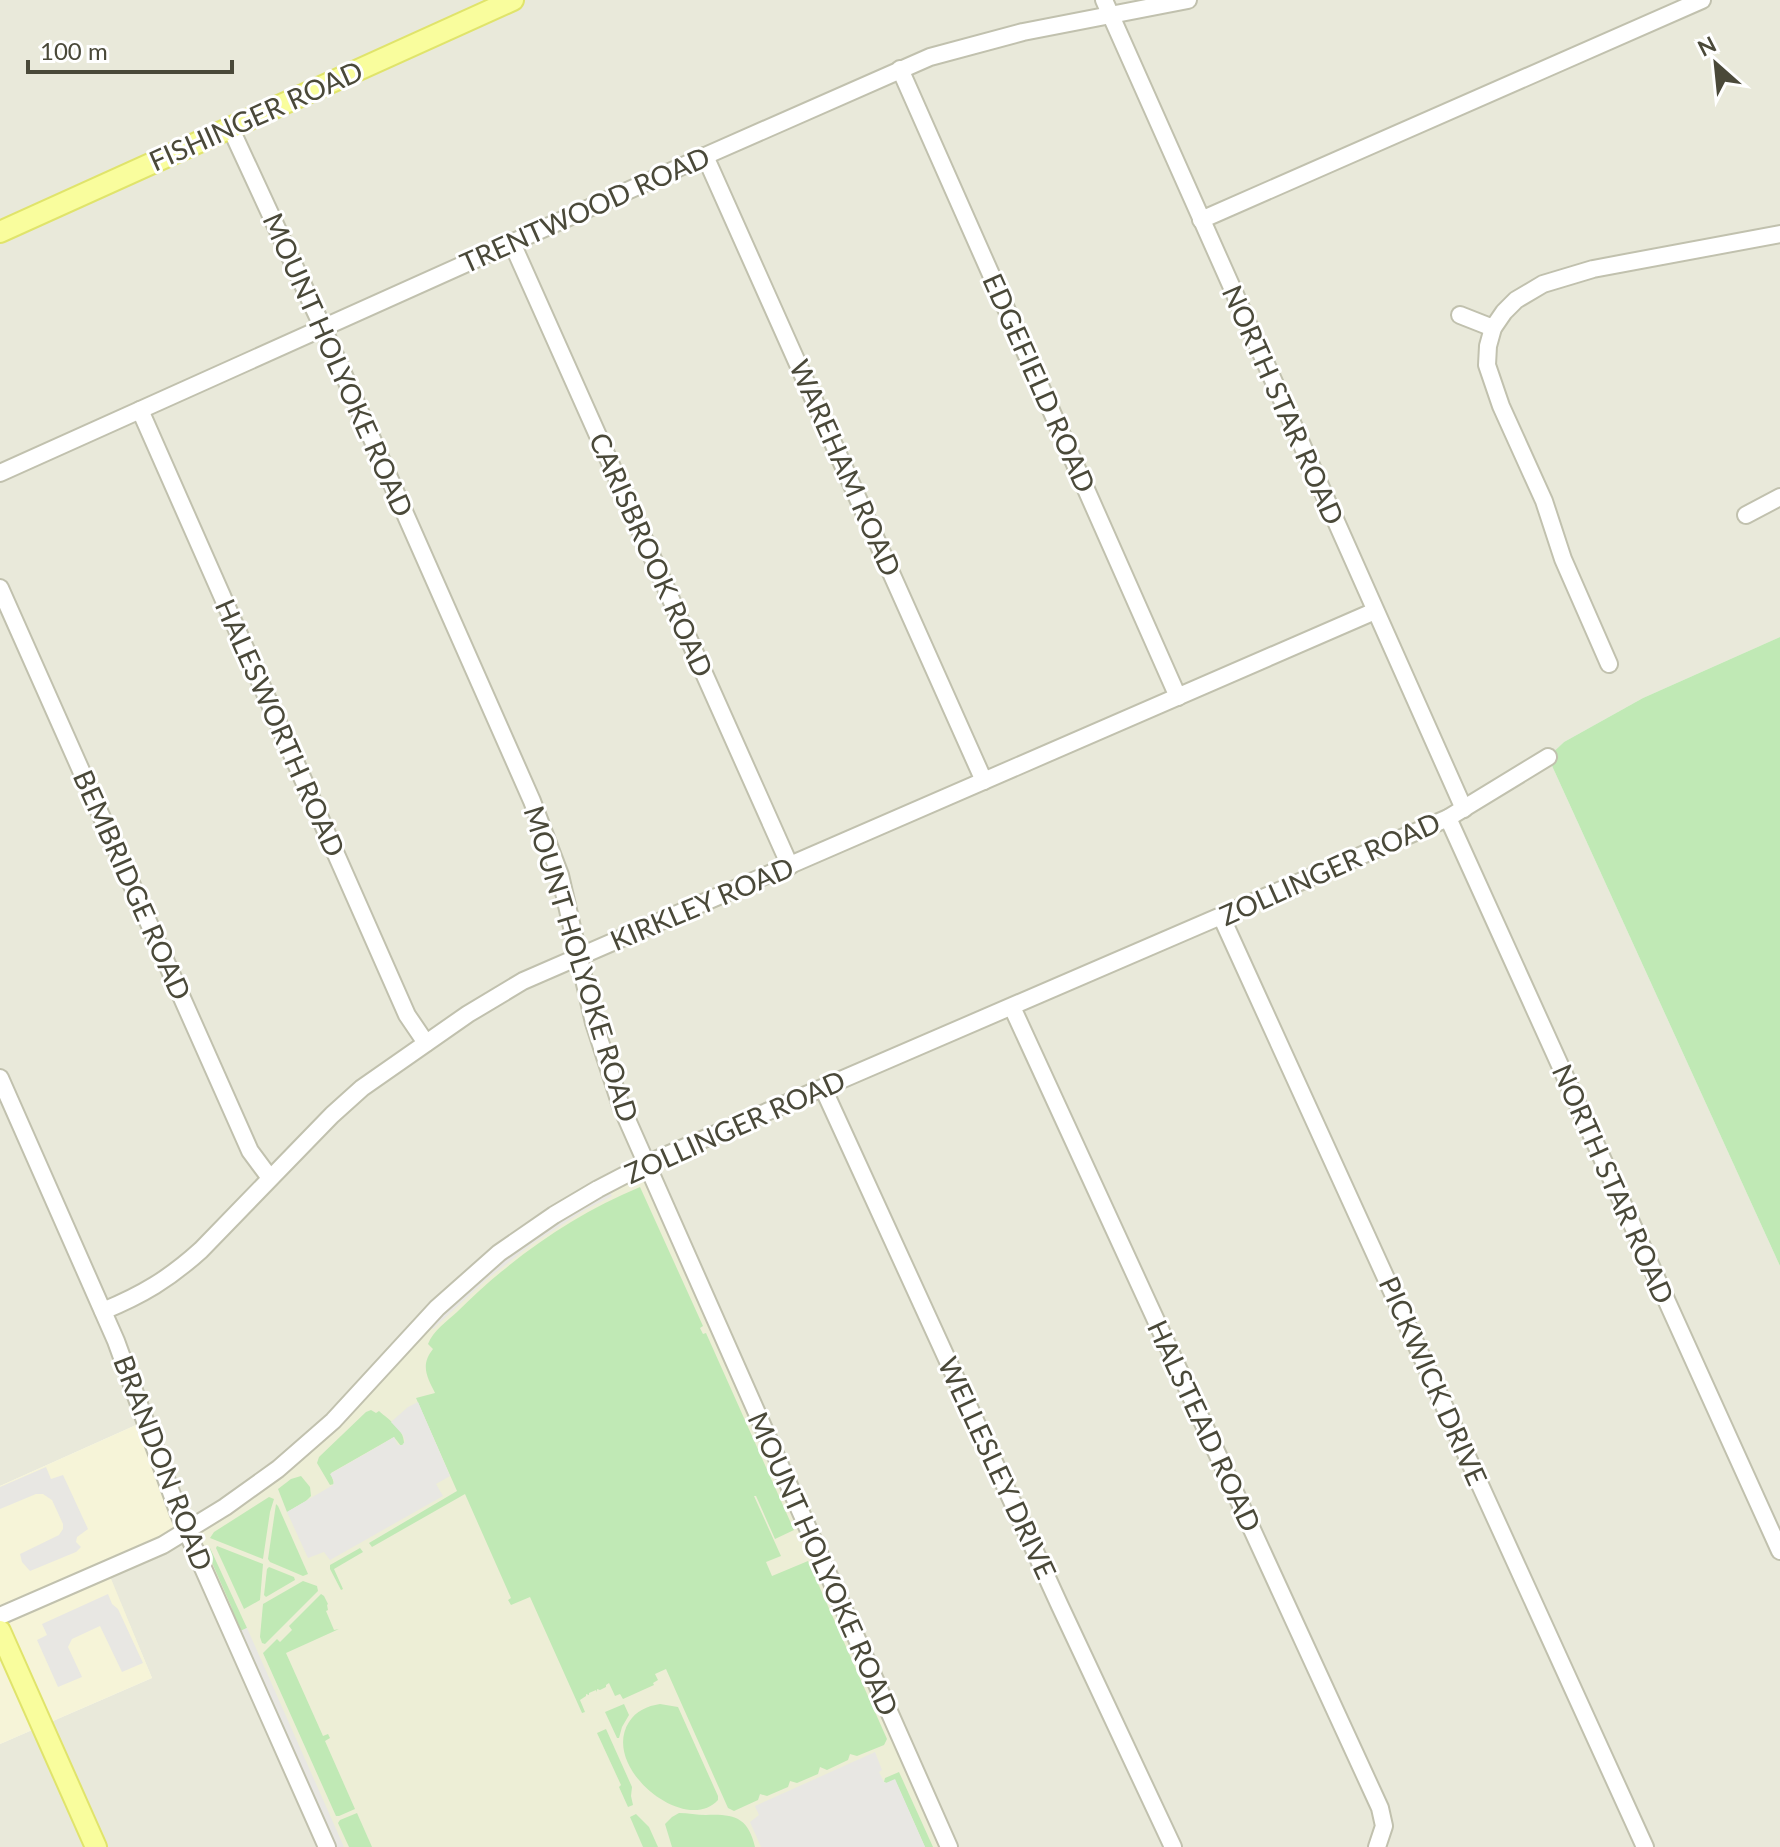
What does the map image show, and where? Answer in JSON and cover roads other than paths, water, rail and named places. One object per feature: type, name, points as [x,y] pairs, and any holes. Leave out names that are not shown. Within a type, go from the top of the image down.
[{"type":"main road","name":"FISHINGER ROAD","points":[[0,232],[503,2]]},
{"type":"main road","points":[[0,1631],[96,1847]]},
{"type":"street","name":"TRENTWOOD ROAD","points":[[0,473],[930,57],[1108,8],[1188,0]]},
{"type":"street","points":[[1201,220],[1702,0]]},
{"type":"street","name":"NORTH STAR ROAD","points":[[1108,8],[1464,809]]},
{"type":"street","name":"EDGEFIELD ROAD","points":[[900,69],[1178,697]]},
{"type":"street","name":"MOUNT HOLYOKE ROAD","points":[[230,127],[323,328],[532,801],[560,875],[594,1023],[621,1106],[949,1847]]},
{"type":"street","name":"WAREHAM ROAD","points":[[705,156],[984,781]]},
{"type":"street","points":[[1609,664],[1563,559],[1544,501],[1501,406],[1487,365],[1493,328],[1516,300],[1543,284],[1593,269],[1780,234]]},
{"type":"street","name":"CARISBROOK ROAD","points":[[512,243],[790,866]]},
{"type":"street","points":[[1460,315],[1493,328]]},
{"type":"street","name":"HALESWORTH ROAD","points":[[140,410],[407,1015],[426,1043]]},
{"type":"street","points":[[1746,515],[1780,497]]},
{"type":"street","name":"BEMBRIDGE ROAD","points":[[0,588],[250,1151],[270,1178]]},
{"type":"street","name":"KIRKLEY ROAD","points":[[103,1311],[155,1287],[179,1270],[362,1088],[523,981],[1375,611]]},
{"type":"street","name":"ZOLLINGER ROAD","points":[[0,1616],[163,1545],[225,1507],[278,1469],[333,1421],[437,1308],[499,1253],[598,1189],[646,1164],[1448,818],[1548,757]]},
{"type":"street","name":"NORTH STAR ROAD","points":[[1448,818],[1780,1551]]},
{"type":"street","name":"PICKWICK DRIVE","points":[[1221,916],[1645,1847]]},
{"type":"street","name":"HALSTEAD ROAD","points":[[1012,1007],[1380,1808],[1384,1826],[1377,1847]]},
{"type":"street","name":"BRANDON ROAD","points":[[0,1078],[118,1347],[187,1531],[327,1847]]},
{"type":"street","name":"WELLESLEY DRIVE","points":[[823,1088],[1173,1847]]}]
